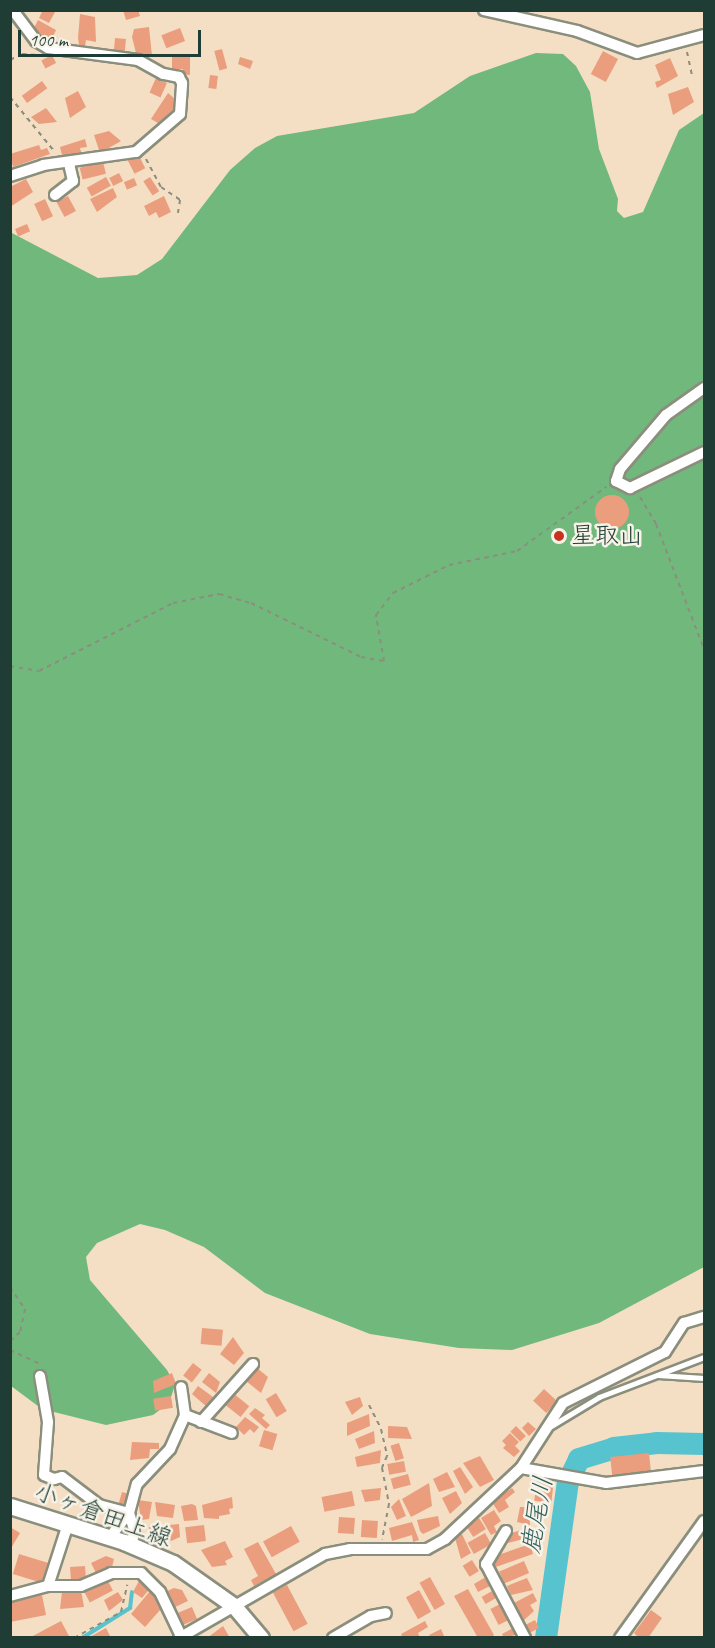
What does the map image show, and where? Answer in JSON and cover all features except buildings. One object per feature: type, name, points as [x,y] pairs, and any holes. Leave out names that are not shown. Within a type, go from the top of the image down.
[{"type":"main road","name":"小ヶ倉田上線","points":[[10,1506],[132,1545],[172,1563],[234,1606],[261,1638]]},
{"type":"street","points":[[10,176],[26,169],[140,150],[180,114],[182,82],[179,77],[163,74],[138,60],[48,48],[36,41],[13,10]]},
{"type":"street","points":[[484,10],[577,31],[637,53],[705,35]]},
{"type":"street","points":[[56,195],[72,181],[66,163]]},
{"type":"street","points":[[705,388],[666,416],[620,469],[616,481],[625,487],[633,486],[705,452]]},
{"type":"street","points":[[10,1596],[48,1586],[81,1586],[111,1573],[133,1575],[141,1573],[160,1592],[180,1637],[325,1554],[350,1549],[380,1551],[427,1549],[436,1544],[521,1468],[563,1403],[665,1352],[684,1323],[705,1317]]},
{"type":"street","points":[[201,1422],[254,1364]]},
{"type":"street","points":[[41,1371],[48,1422],[44,1474],[54,1479],[62,1477],[99,1505],[129,1513]]},
{"type":"street","points":[[110,1538],[129,1513],[137,1484],[170,1449],[185,1415],[181,1387]]},
{"type":"street","points":[[185,1415],[232,1433]]},
{"type":"street","points":[[521,1468],[577,1480],[644,1481],[705,1471]]},
{"type":"street","points":[[129,1513],[134,1529],[132,1545]]},
{"type":"street","points":[[620,1638],[705,1521]]},
{"type":"street","points":[[48,1586],[68,1524]]},
{"type":"street","points":[[506,1531],[486,1564],[525,1638]]},
{"type":"street","points":[[333,1638],[371,1616],[386,1613]]},
{"type":"lane","points":[[547,1429],[599,1397],[705,1357]]},
{"type":"lane","points":[[657,1375],[705,1378]]},
{"type":"path","points":[[685,41],[692,76]]},
{"type":"path","points":[[10,60],[22,54],[45,53],[48,48]]},
{"type":"path","points":[[10,97],[66,163]]},
{"type":"path","points":[[140,150],[161,187],[180,200],[178,213]]},
{"type":"path","points":[[10,666],[39,671],[173,603],[219,594],[290,620],[361,657],[384,661],[376,615],[393,593],[417,578],[449,565],[517,551],[616,481]]},
{"type":"path","points":[[633,486],[656,524],[705,649]]},
{"type":"path","points":[[10,1287],[25,1309],[20,1332],[10,1341]]},
{"type":"path","points":[[10,1350],[41,1371]]},
{"type":"path","points":[[369,1405],[381,1429],[387,1455],[382,1468],[389,1504],[380,1551]]},
{"type":"path","points":[[74,1638],[121,1612],[126,1586],[133,1575]]},
{"type":"green space","points":[[536,53],[563,54],[576,66],[590,92],[599,149],[618,199],[617,211],[624,218],[643,212],[679,130],[704,113],[704,1267],[599,1323],[512,1350],[459,1348],[370,1334],[265,1293],[204,1247],[165,1230],[140,1224],[97,1243],[86,1257],[90,1280],[167,1370],[175,1385],[169,1403],[153,1415],[106,1425],[42,1409],[11,1386],[10,232],[98,278],[137,275],[162,259],[230,170],[255,148],[277,136],[414,113],[470,76]]},
{"type":"waterway","points":[[10,17],[29,39]]},
{"type":"waterway","name":"鹿尾川","points":[[546,1638],[568,1482],[579,1459],[614,1448],[657,1443],[704,1444]]},
{"type":"waterway","points":[[82,1638],[130,1608],[132,1592]]},
{"type":"place","name":"星取山","points":[[559,536]]}]
